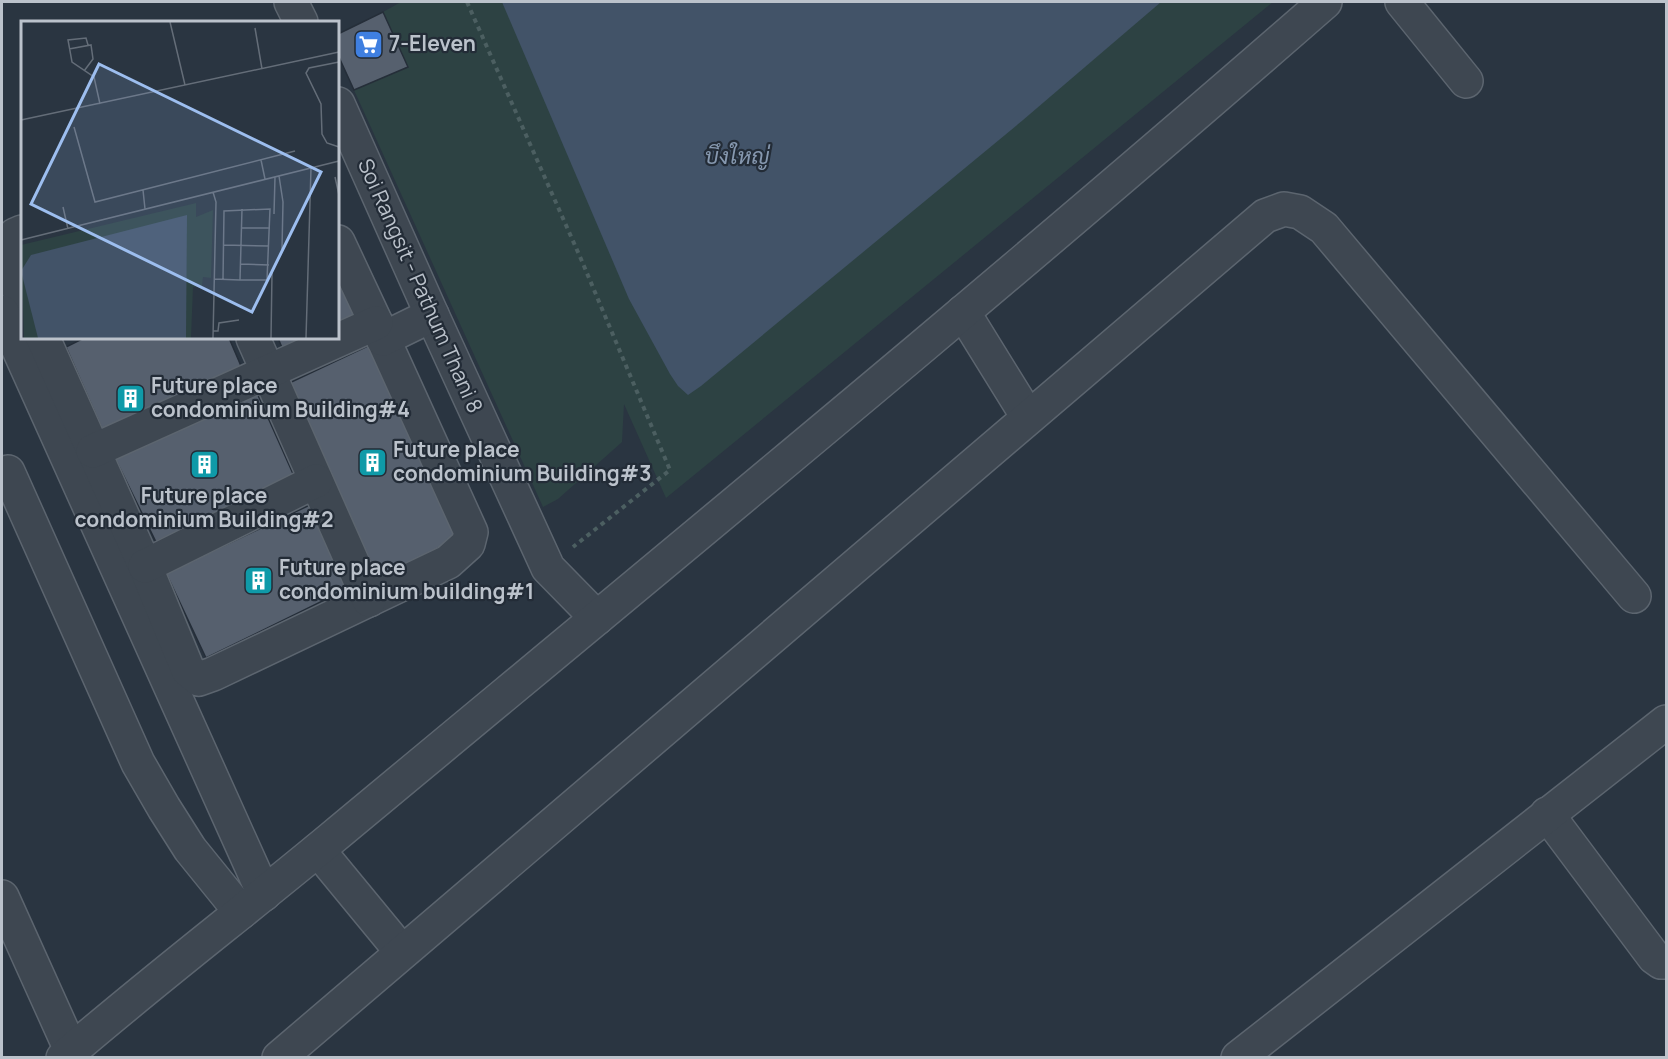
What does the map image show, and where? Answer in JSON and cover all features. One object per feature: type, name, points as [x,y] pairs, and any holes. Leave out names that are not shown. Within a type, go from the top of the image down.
[{"type":"street","points":[[291,2],[300,21]]},
{"type":"street","points":[[2,897],[67,1054],[318,850],[963,312],[1325,2]]},
{"type":"street","points":[[1402,2],[1466,81]]},
{"type":"street","name":"Soi Rangsit - Pathum Thani 8","points":[[339,106],[548,568],[597,618]]},
{"type":"street","points":[[279,1058],[1265,216],[1284,209],[1300,212],[1324,228],[1634,596]]},
{"type":"street","points":[[21,233],[7,244],[6,256],[9,270],[21,294]]},
{"type":"street","points":[[43,339],[145,566],[188,670],[199,679],[448,562],[468,544],[471,532],[339,244]]},
{"type":"street","points":[[2,312],[252,903]]},
{"type":"street","points":[[963,312],[1028,417]]},
{"type":"street","points":[[93,451],[268,371],[432,315]]},
{"type":"street","points":[[253,339],[369,600]]},
{"type":"street","points":[[8,472],[138,763],[190,849],[252,903]]},
{"type":"street","points":[[145,566],[316,481]]},
{"type":"street","points":[[1238,1058],[1666,722]]},
{"type":"street","points":[[1547,814],[1654,957],[1661,962],[1666,962]]},
{"type":"street","points":[[318,850],[402,952]]},
{"type":"path","points":[[467,2],[581,259],[670,470],[548,568]]},
{"type":"green space","points":[[401,2],[1273,2],[666,498],[624,404],[622,442],[558,499],[543,507],[354,90],[408,67],[383,12]]},
{"type":"water","name":"บึงใหญ่","points":[[502,2],[1161,2],[1023,120],[688,395],[670,374],[629,299]]},
{"type":"building","name":"7-Eleven","points":[[383,12],[408,67],[354,90],[339,57],[339,34]]},
{"type":"building","points":[[339,276],[356,314],[339,322]]},
{"type":"building","name":"Future place condominium Building#4","points":[[82,339],[229,339],[241,366],[103,431],[66,347]]},
{"type":"building","points":[[278,339],[306,339],[283,350]]},
{"type":"building","name":"Future place condominium Building#3","points":[[372,344],[456,539],[379,579],[285,385]]},
{"type":"building","name":"Future place condominium Building#2","points":[[257,393],[294,476],[156,542],[113,454]]},
{"type":"building","name":"Future place condominium building#1","points":[[312,504],[349,588],[206,658],[166,573]]},
{"type":"place","name":"7-Eleven","points":[[368,44]]},
{"type":"place","name":"Future place condominium Building#4","points":[[130,398]]},
{"type":"place","name":"Future place condominium Building#3","points":[[372,462]]},
{"type":"place","name":"Future place condominium Building#2","points":[[204,465]]},
{"type":"place","name":"Future place condominium building#1","points":[[258,580]]}]
